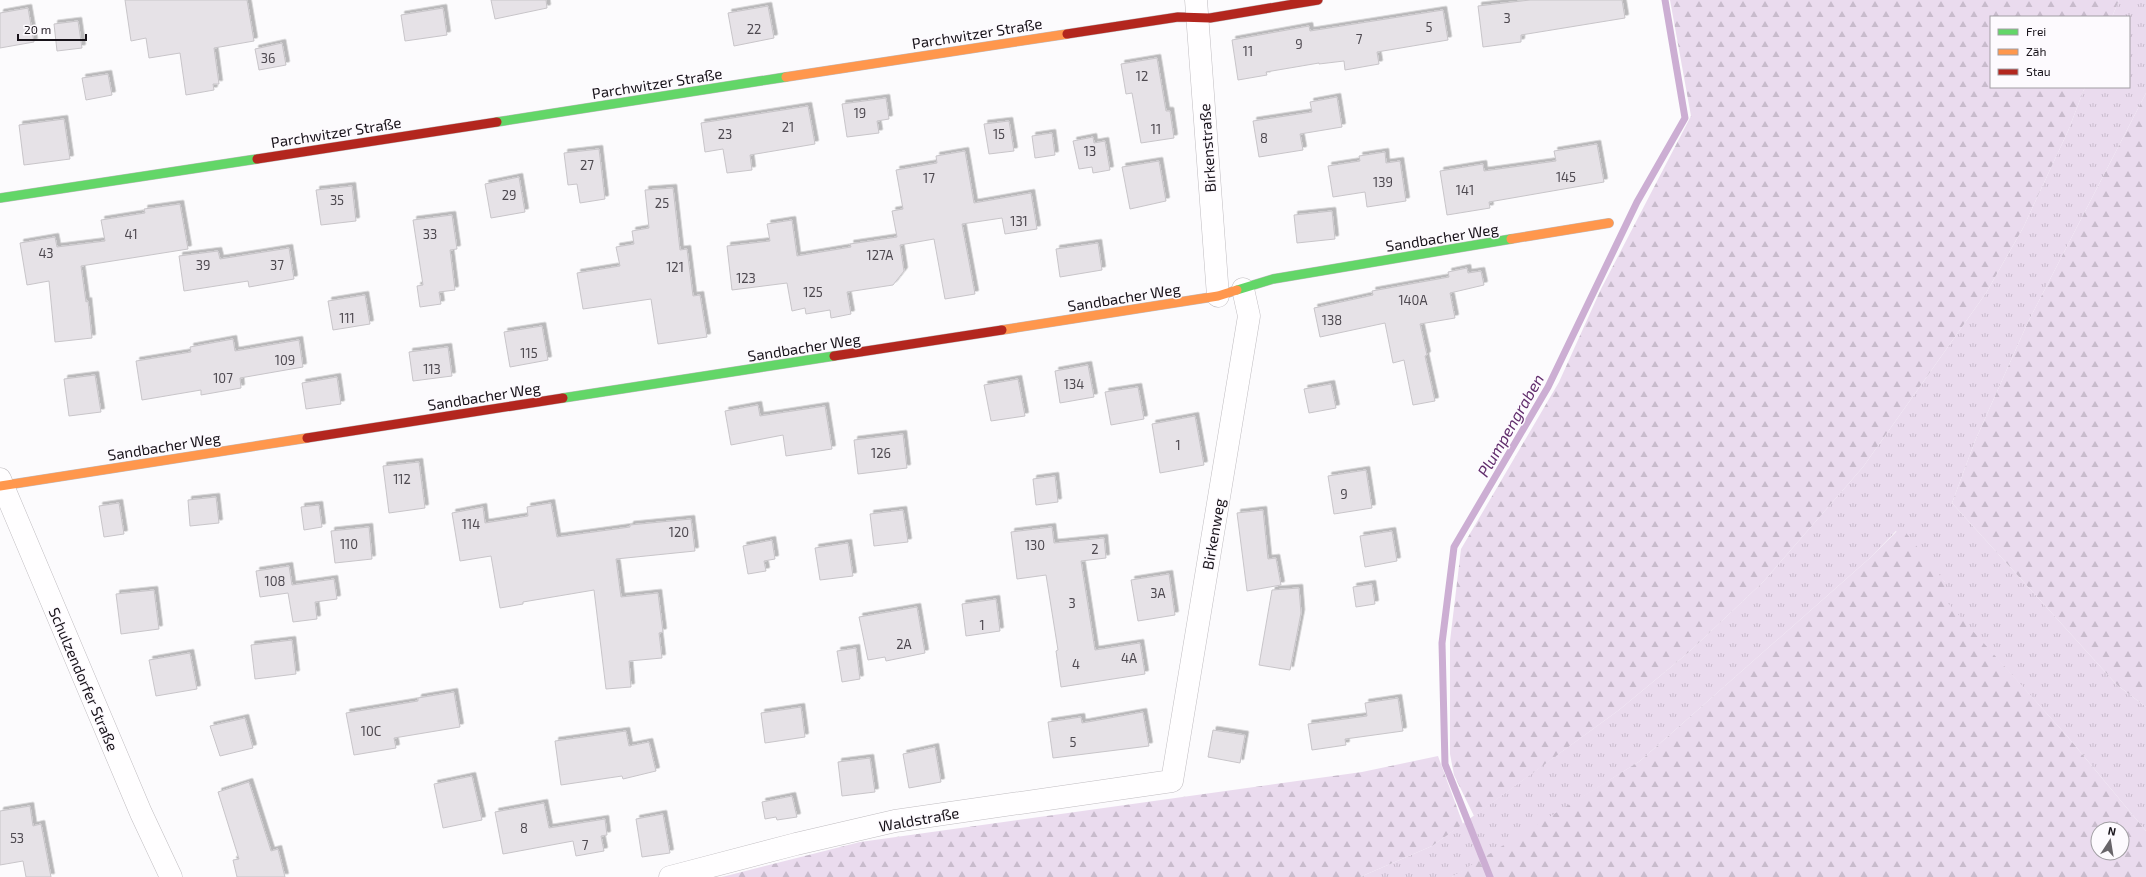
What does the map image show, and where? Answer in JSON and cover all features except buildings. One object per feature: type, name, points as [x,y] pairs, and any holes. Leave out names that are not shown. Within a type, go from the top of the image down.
[{"type":"street","name":"Parchwitzer Straße","points":[[0,198],[1178,17],[1197,9],[1210,18],[1318,0]]},
{"type":"street","name":"Birkenstraße","points":[[1197,9],[1218,296]]},
{"type":"street","name":"Sandbacher Weg","points":[[1,483],[1218,296],[1273,279],[1610,223]]},
{"type":"street","name":"Birkenweg","points":[[1172,781],[1249,316],[1242,288]]},
{"type":"street","name":"Schulzendorfer Straße","points":[[1,483],[141,813],[171,877]]},
{"type":"street","name":"Waldstraße","points":[[670,877],[796,844],[895,822],[1172,781]]},
{"type":"green space","points":[[1670,0],[2119,0],[2112,16],[1990,16],[1990,88],[2085,88],[2068,131],[2023,228],[1986,293],[1863,467],[1763,582],[1689,652],[1619,710],[1474,816],[1454,775],[1450,754],[1450,641],[1461,549],[1559,382],[1601,289],[1691,116]]},
{"type":"green space","points":[[2119,0],[2146,0],[2146,93],[2028,322],[1975,441],[1952,503],[2117,685],[2146,707],[2146,831],[2067,736],[1945,601],[1945,582],[1896,531],[1871,557],[1640,761],[1484,859],[1452,877],[1360,877],[1432,846],[1619,710],[1689,652],[1763,582],[1863,467],[1986,293],[2023,228],[2068,131],[2085,88],[2130,88],[2130,16],[2112,16]]},
{"type":"green space","points":[[2146,93],[2146,707],[2117,685],[1952,503],[1975,441],[2028,322]]},
{"type":"green space","points":[[1903,529],[1945,582],[1946,601],[2067,736],[2146,831],[2146,877],[1452,877],[1640,761],[1871,557],[1897,531]]},
{"type":"green space","points":[[1438,756],[1463,824],[1432,846],[1360,877],[722,877],[860,842],[1362,772]]},
{"type":"waterway","name":"Plumpengraben","points":[[1490,877],[1445,764],[1442,643],[1454,547],[1548,387],[1637,202],[1685,118],[1665,0]]},
{"type":"traffic: fast","points":[[497,122],[786,77]]},
{"type":"traffic: fast","points":[[0,198],[257,159]]},
{"type":"traffic: fast","points":[[1237,290],[1273,279],[1511,239]]},
{"type":"traffic: fast","points":[[563,398],[834,356]]},
{"type":"traffic: slow","points":[[786,77],[1067,34]]},
{"type":"traffic: slow","points":[[1511,239],[1609,223]]},
{"type":"traffic: slow","points":[[1002,330],[1218,296],[1237,290]]},
{"type":"traffic: slow","points":[[0,486],[307,438]]},
{"type":"traffic: jam","points":[[1067,34],[1178,17],[1210,18],[1318,0]]},
{"type":"traffic: jam","points":[[257,159],[497,122]]},
{"type":"traffic: jam","points":[[834,356],[1002,330]]},
{"type":"traffic: jam","points":[[307,438],[563,398]]}]
